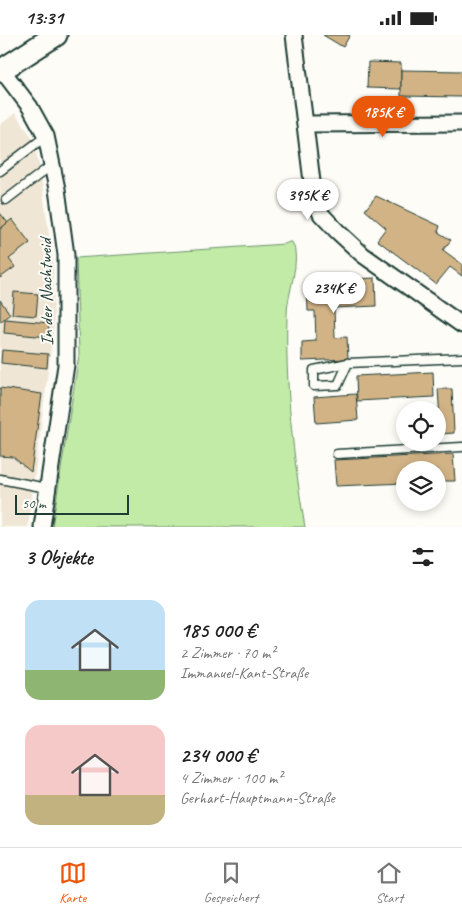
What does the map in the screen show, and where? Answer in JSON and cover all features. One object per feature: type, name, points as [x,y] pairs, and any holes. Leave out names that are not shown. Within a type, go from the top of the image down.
[{"type":"main road","points":[[1,71],[56,35]]},
{"type":"street","points":[[294,35],[314,198],[321,213],[363,255],[462,325]]},
{"type":"street","name":"In der Nachtweid","points":[[1,71],[30,107],[46,136],[53,164],[66,255],[66,365],[42,527]]},
{"type":"street","points":[[305,124],[462,123]]},
{"type":"lane","points":[[0,171],[46,136]]},
{"type":"lane","points":[[6,201],[53,164]]},
{"type":"lane","points":[[348,363],[338,385],[314,386],[314,370],[348,363],[462,358]]},
{"type":"lane","points":[[337,454],[462,447]]},
{"type":"lane","points":[[0,479],[47,488]]},
{"type":"shaded area","points":[[15,113],[32,137],[40,168],[53,264],[54,325],[28,527],[0,527],[0,125]]},
{"type":"green space","points":[[292,242],[295,249],[295,267],[287,314],[287,367],[297,474],[305,527],[52,527],[79,355],[76,258],[285,244]]},
{"type":"building","points":[[323,35],[350,35],[343,47]]},
{"type":"building","points":[[368,62],[401,63],[401,89],[367,88]]},
{"type":"building","points":[[401,70],[462,71],[462,97],[401,96]]},
{"type":"building","points":[[376,196],[440,226],[438,232],[451,240],[443,250],[462,264],[462,276],[450,267],[436,284],[377,240],[386,228],[365,210]]},
{"type":"building","points":[[0,213],[8,223],[0,229]]},
{"type":"building","points":[[12,219],[30,243],[9,259],[15,267],[0,278],[0,229]]},
{"type":"building","points":[[375,278],[376,306],[334,308],[335,338],[347,337],[348,359],[302,361],[302,342],[316,341],[315,311],[308,311],[307,281]]},
{"type":"building","points":[[14,292],[38,294],[36,316],[12,314]]},
{"type":"building","points":[[0,300],[10,314],[0,322]]},
{"type":"building","points":[[5,319],[49,323],[48,337],[4,333]]},
{"type":"building","points":[[2,350],[48,354],[47,368],[1,363]]},
{"type":"building","points":[[433,372],[434,397],[357,401],[356,376]]},
{"type":"building","points":[[0,388],[42,394],[31,472],[13,457],[0,456]]},
{"type":"building","points":[[438,389],[452,389],[454,433],[446,434],[446,401],[439,401]]},
{"type":"building","points":[[356,394],[358,420],[316,423],[314,397]]},
{"type":"building","points":[[453,454],[455,481],[446,481],[446,461],[396,461],[396,483],[336,486],[334,460]]}]
